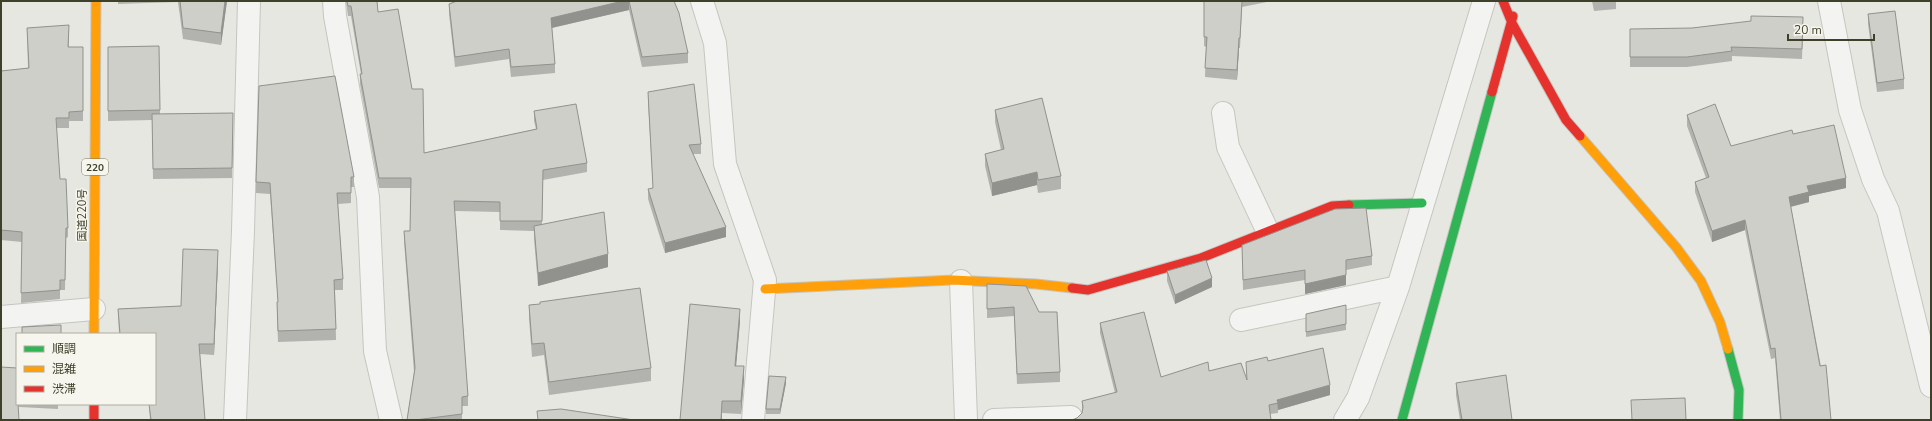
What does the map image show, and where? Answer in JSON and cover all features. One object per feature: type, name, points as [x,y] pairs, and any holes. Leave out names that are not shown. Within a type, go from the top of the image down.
[{"type":"main road","name":"国道220号","points":[[94,333],[96,1]]},
{"type":"main road","points":[[1503,1],[1512,23],[1566,120],[1676,247],[1701,281],[1720,322],[1739,390],[1738,420]]},
{"type":"main road","points":[[1402,420],[1512,23],[1514,8]]},
{"type":"main road","points":[[765,289],[961,281],[1036,284],[1088,290],[1201,258],[1332,206],[1422,203]]},
{"type":"main road","points":[[94,405],[94,420]]},
{"type":"street","points":[[235,420],[243,231],[250,1]]},
{"type":"street","points":[[334,1],[335,16],[368,197],[375,351],[392,420]]},
{"type":"street","points":[[702,1],[715,42],[725,164],[765,280],[753,420]]},
{"type":"street","points":[[1345,420],[1358,398],[1398,287],[1422,203],[1484,1]]},
{"type":"street","points":[[1829,1],[1850,110],[1873,179],[1888,212],[1931,386]]},
{"type":"street","points":[[1223,113],[1228,147],[1268,232]]},
{"type":"street","points":[[961,281],[966,420]]},
{"type":"street","points":[[1241,320],[1398,287]]},
{"type":"street","points":[[1,317],[94,310]]},
{"type":"street","points":[[994,420],[1071,417]]},
{"type":"building","points":[[180,1],[225,1],[221,33],[183,28]]},
{"type":"building","points":[[347,1],[377,1],[378,12],[398,9],[412,89],[423,89],[424,153],[537,129],[534,111],[576,104],[587,163],[543,170],[542,221],[500,221],[500,202],[454,201],[468,396],[462,397],[462,414],[407,420],[415,368],[404,231],[410,231],[411,178],[379,178],[360,74],[362,74],[351,6],[348,6]]},
{"type":"building","points":[[457,1],[623,1],[551,18],[555,64],[511,67],[509,49],[455,57],[449,4]]},
{"type":"building","points":[[629,1],[674,1],[679,13],[688,53],[642,57]]},
{"type":"building","points":[[1204,1],[1242,1],[1237,70],[1205,68],[1207,37],[1204,37]]},
{"type":"building","points":[[1895,11],[1904,79],[1877,83],[1868,14]]},
{"type":"building","points":[[1751,16],[1803,17],[1802,49],[1731,47],[1732,51],[1687,57],[1630,57],[1630,29],[1692,28],[1751,21]]},
{"type":"building","points":[[69,25],[68,47],[83,47],[83,111],[69,112],[69,118],[56,118],[60,179],[66,179],[68,228],[66,228],[65,280],[60,280],[60,290],[21,293],[22,232],[1,230],[1,71],[29,68],[27,28]]},
{"type":"building","points":[[159,46],[160,110],[108,111],[108,47]]},
{"type":"building","points":[[335,76],[354,177],[351,177],[351,193],[337,193],[343,279],[334,280],[336,329],[278,331],[278,302],[270,183],[256,182],[259,86]]},
{"type":"building","points":[[694,84],[701,144],[689,145],[726,227],[665,243],[648,189],[653,188],[648,92]]},
{"type":"building","points":[[1042,98],[1061,176],[1038,180],[1037,172],[992,183],[985,154],[1004,149],[995,110]]},
{"type":"building","points":[[1715,104],[1731,146],[1792,130],[1793,134],[1834,125],[1846,178],[1807,186],[1809,192],[1789,197],[1820,366],[1826,365],[1831,420],[1781,420],[1775,348],[1771,349],[1745,220],[1712,231],[1695,182],[1709,177],[1687,115]]},
{"type":"building","points":[[233,113],[232,168],[153,169],[152,114]]},
{"type":"building","points":[[1366,208],[1372,256],[1346,260],[1346,275],[1305,284],[1305,270],[1243,280],[1242,245],[1335,209]]},
{"type":"building","points":[[604,212],[608,254],[538,273],[534,226]]},
{"type":"building","points":[[183,249],[218,250],[214,344],[199,344],[205,420],[151,420],[149,405],[156,405],[156,333],[120,333],[118,309],[181,306]]},
{"type":"building","points":[[1206,260],[1212,278],[1175,295],[1167,271]]},
{"type":"building","points":[[987,284],[1026,286],[1039,312],[1057,312],[1060,372],[1017,374],[1014,307],[987,309]]},
{"type":"building","points":[[640,288],[651,368],[549,382],[544,343],[532,344],[529,305],[540,304],[540,302]]},
{"type":"building","points":[[690,304],[740,309],[735,366],[744,366],[741,401],[722,401],[721,420],[680,420]]},
{"type":"building","points":[[1346,305],[1346,324],[1306,332],[1306,314]]},
{"type":"building","points":[[1144,312],[1161,377],[1208,362],[1209,371],[1241,363],[1247,380],[1246,362],[1267,357],[1268,361],[1323,348],[1330,385],[1277,400],[1278,403],[1269,405],[1271,420],[1072,420],[1077,418],[1082,413],[1082,401],[1117,392],[1100,323]]},
{"type":"building","points":[[61,325],[61,333],[22,333],[22,327]]},
{"type":"building","points":[[1,367],[16,368],[16,405],[18,405],[19,420],[1,420]]},
{"type":"building","points":[[1506,375],[1512,420],[1462,420],[1456,383]]},
{"type":"building","points":[[769,376],[786,377],[780,409],[766,409]]},
{"type":"building","points":[[1685,398],[1686,420],[1632,420],[1631,400]]},
{"type":"building","points":[[561,409],[634,420],[538,420],[537,411]]},
{"type":"traffic: fast","points":[[1402,420],[1492,92]]},
{"type":"traffic: fast","points":[[1349,205],[1422,203]]},
{"type":"traffic: fast","points":[[1728,349],[1739,390],[1738,420]]},
{"type":"traffic: slow","points":[[94,333],[96,1]]},
{"type":"traffic: slow","points":[[1580,136],[1676,247],[1701,281],[1720,322],[1728,349]]},
{"type":"traffic: slow","points":[[765,289],[953,280],[1036,284],[1072,288]]},
{"type":"traffic: jam","points":[[1503,1],[1512,23],[1566,120],[1580,136]]},
{"type":"traffic: jam","points":[[1492,92],[1513,16]]},
{"type":"traffic: jam","points":[[1072,288],[1088,290],[1201,258],[1332,206],[1349,205]]},
{"type":"traffic: jam","points":[[94,405],[94,420]]}]
